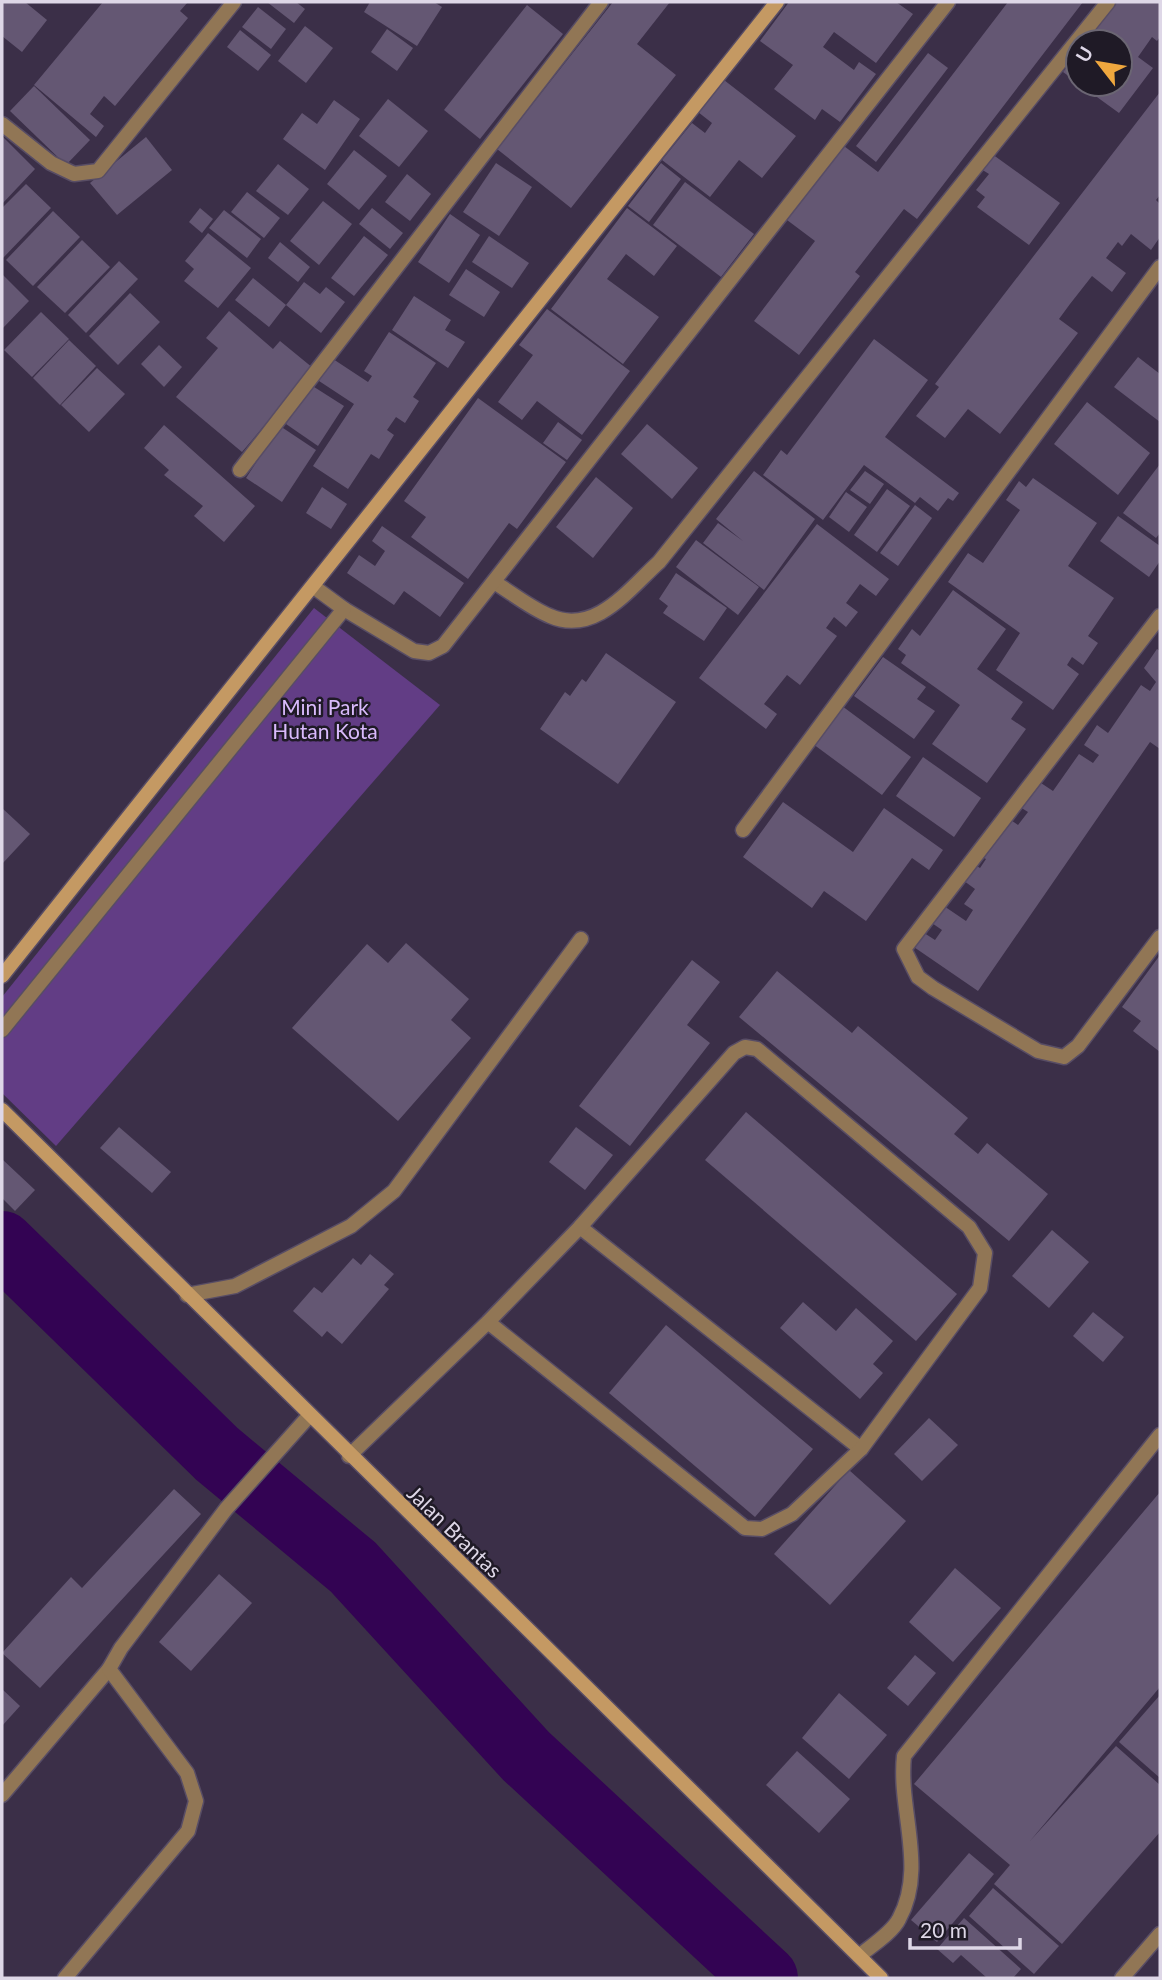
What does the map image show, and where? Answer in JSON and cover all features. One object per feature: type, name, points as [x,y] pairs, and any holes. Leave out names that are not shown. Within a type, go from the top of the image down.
[{"type":"main road","points":[[2,976],[777,2]]},
{"type":"main road","name":"Jalan Brantas","points":[[2,1110],[349,1456],[881,1978]]},
{"type":"street","points":[[2,124],[51,163],[74,174],[98,171],[234,2]]},
{"type":"street","points":[[240,470],[366,303],[601,2]]},
{"type":"street","points":[[314,587],[414,651],[429,653],[443,646],[948,2]]},
{"type":"street","points":[[494,582],[551,617],[579,623],[605,611],[659,562],[1108,2]]},
{"type":"street","points":[[743,830],[1160,267]]},
{"type":"street","points":[[2,1030],[344,608]]},
{"type":"street","points":[[1160,616],[904,949],[918,977],[933,988],[1038,1051],[1064,1057],[1078,1046],[1160,937]]},
{"type":"street","points":[[187,1295],[236,1286],[351,1227],[394,1191],[581,939]]},
{"type":"street","points":[[349,1456],[488,1322],[580,1227],[734,1052],[745,1047],[757,1049],[969,1227],[985,1253],[980,1288],[861,1450],[792,1514],[762,1529],[745,1528],[488,1322]]},
{"type":"street","points":[[580,1227],[861,1450]]},
{"type":"street","points":[[2,1795],[109,1669],[121,1648],[226,1509],[309,1416]]},
{"type":"street","points":[[859,1956],[899,1920],[910,1882],[912,1856],[903,1794],[904,1756],[1160,1435]]},
{"type":"street","points":[[65,1978],[188,1831],[195,1801],[187,1773],[109,1669]]},
{"type":"street","points":[[1122,1978],[1160,1934]]},
{"type":"green space","name":"Mini Park Hutan Kota","points":[[314,608],[440,705],[56,1146],[2,1093],[2,997]]},
{"type":"building","points":[[2,2],[25,2],[47,20],[22,52],[2,36]]},
{"type":"building","points":[[103,2],[188,2],[180,11],[188,18],[115,106],[104,96],[90,114],[104,126],[96,137],[34,85]]},
{"type":"building","points":[[267,2],[296,2],[305,9],[294,23]]},
{"type":"building","points":[[370,2],[434,2],[442,7],[417,46],[364,12]]},
{"type":"building","points":[[613,2],[670,2],[637,44],[676,75],[571,208],[497,149]]},
{"type":"building","points":[[789,2],[896,2],[913,14],[876,63],[834,32],[823,47],[854,70],[859,62],[876,74],[840,122],[822,109],[815,120],[774,89],[793,65],[760,41]]},
{"type":"building","points":[[1008,2],[1083,2],[917,219],[904,209],[855,272],[860,276],[799,355],[754,321],[815,241],[787,220],[844,146],[878,172]]},
{"type":"building","points":[[1116,2],[1160,2],[1160,37],[1157,41],[1152,37],[1138,57],[1153,68],[1134,93],[1134,28],[1096,28]]},
{"type":"building","points":[[527,5],[563,34],[480,139],[444,110]]},
{"type":"building","points":[[258,7],[286,29],[271,49],[242,27]]},
{"type":"building","points":[[305,26],[333,48],[306,83],[278,61]]},
{"type":"building","points":[[387,29],[413,48],[397,71],[371,52]]},
{"type":"building","points":[[240,30],[271,55],[258,71],[227,47]]},
{"type":"building","points":[[928,53],[948,68],[876,162],[856,146]]},
{"type":"building","points":[[724,80],[796,136],[762,178],[739,160],[710,197],[662,160],[692,123],[705,133],[712,123],[698,112]]},
{"type":"building","points":[[34,86],[90,140],[66,165],[10,111]]},
{"type":"building","points":[[1160,92],[1160,195],[1156,200],[1160,204],[1160,237],[1151,250],[1131,234],[1122,246],[1118,242],[1106,258],[1126,273],[1112,292],[1092,276],[1070,304],[1059,319],[1078,333],[1000,434],[968,409],[945,438],[916,416],[939,387],[935,384]]},
{"type":"building","points":[[1098,98],[1130,98],[1119,113]]},
{"type":"building","points":[[388,99],[428,131],[399,167],[359,136]]},
{"type":"building","points":[[334,100],[360,119],[325,170],[283,139],[302,113],[317,124]]},
{"type":"building","points":[[2,136],[35,169],[2,204]]},
{"type":"building","points":[[146,137],[172,170],[117,215],[90,183]]},
{"type":"building","points":[[354,150],[387,176],[359,210],[327,184]]},
{"type":"building","points":[[992,154],[1060,203],[1029,245],[977,207],[985,197],[976,190],[989,174],[981,169]]},
{"type":"building","points":[[496,163],[532,187],[499,236],[463,212]]},
{"type":"building","points":[[661,163],[681,179],[649,222],[628,206]]},
{"type":"building","points":[[278,164],[309,189],[288,215],[256,191]]},
{"type":"building","points":[[407,174],[431,194],[410,221],[385,202]]},
{"type":"building","points":[[685,182],[754,234],[721,277],[653,225]]},
{"type":"building","points":[[26,184],[51,208],[3,258],[2,208]]},
{"type":"building","points":[[247,192],[280,218],[264,238],[231,212]]},
{"type":"building","points":[[323,201],[352,224],[319,265],[290,241]]},
{"type":"building","points":[[200,208],[213,219],[202,233],[189,222]]},
{"type":"building","points":[[372,208],[403,233],[390,249],[359,224]]},
{"type":"building","points":[[627,208],[677,246],[654,276],[626,254],[607,279],[659,317],[623,364],[551,309]]},
{"type":"building","points":[[224,210],[261,239],[247,258],[209,228]]},
{"type":"building","points":[[53,211],[80,237],[33,286],[6,260]]},
{"type":"building","points":[[450,214],[480,235],[449,283],[418,262]]},
{"type":"building","points":[[208,233],[251,268],[218,308],[184,281],[194,269],[185,261]]},
{"type":"building","points":[[364,236],[388,255],[354,296],[331,278]]},
{"type":"building","points":[[489,236],[529,263],[512,288],[472,262]]},
{"type":"building","points":[[82,240],[110,267],[65,313],[37,287]]},
{"type":"building","points":[[280,242],[310,267],[298,282],[268,258]]},
{"type":"building","points":[[119,261],[138,279],[86,333],[68,315]]},
{"type":"building","points":[[466,269],[500,292],[484,317],[449,295]]},
{"type":"building","points":[[2,274],[29,301],[2,329]]},
{"type":"building","points":[[253,278],[286,305],[269,327],[235,300]]},
{"type":"building","points":[[304,282],[320,294],[326,287],[345,302],[321,333],[286,305]]},
{"type":"building","points":[[130,293],[160,322],[118,365],[89,336]]},
{"type":"building","points":[[414,296],[451,320],[445,330],[465,342],[448,368],[392,330]]},
{"type":"building","points":[[547,309],[630,371],[582,435],[537,401],[522,420],[498,402],[533,355],[519,345]]},
{"type":"building","points":[[229,311],[273,349],[280,341],[313,368],[242,452],[176,397],[218,348],[206,338]]},
{"type":"building","points":[[41,312],[69,339],[32,377],[4,350]]},
{"type":"building","points":[[389,332],[436,363],[413,397],[419,401],[405,423],[396,417],[387,430],[394,435],[379,459],[371,454],[348,489],[313,466],[354,404],[316,379],[330,357],[368,382],[372,376],[364,371]]},
{"type":"building","points":[[874,339],[928,380],[885,437],[959,493],[953,501],[948,498],[938,511],[920,497],[915,503],[864,465],[823,520],[763,475],[781,450],[787,455]]},
{"type":"building","points":[[69,340],[96,366],[60,405],[33,378]]},
{"type":"building","points":[[159,345],[182,367],[164,387],[141,364]]},
{"type":"building","points":[[1138,357],[1160,374],[1160,422],[1114,387]]},
{"type":"building","points":[[97,368],[125,394],[89,432],[61,405]]},
{"type":"building","points":[[311,385],[344,406],[318,446],[286,424]]},
{"type":"building","points":[[478,398],[566,462],[517,529],[509,523],[468,579],[411,537],[426,517],[404,501]]},
{"type":"building","points":[[1087,402],[1150,453],[1118,495],[1054,444]]},
{"type":"building","points":[[558,422],[582,440],[567,460],[543,443]]},
{"type":"building","points":[[647,424],[698,468],[672,499],[621,454]]},
{"type":"building","points":[[164,425],[255,506],[224,542],[194,516],[203,506],[164,475],[169,470],[144,448]]},
{"type":"building","points":[[280,426],[316,450],[282,502],[246,478]]},
{"type":"building","points":[[1160,464],[1160,533],[1156,538],[1123,513]]},
{"type":"building","points":[[754,471],[815,519],[764,590],[703,543],[718,523],[743,541],[716,519]]},
{"type":"building","points":[[865,471],[884,484],[870,504],[850,490]]},
{"type":"building","points":[[596,477],[633,508],[593,558],[556,527]]},
{"type":"building","points":[[1033,478],[1097,523],[1068,566],[1114,598],[1088,636],[1098,643],[1083,665],[1072,657],[1067,665],[1079,674],[1053,710],[996,670],[1020,633],[948,582],[968,553],[983,563],[1020,510],[1006,500],[1019,481],[1026,487]]},
{"type":"building","points":[[322,487],[347,504],[331,529],[306,513]]},
{"type":"building","points":[[887,489],[910,506],[877,552],[854,535]]},
{"type":"building","points":[[846,492],[867,507],[849,532],[829,517]]},
{"type":"building","points":[[915,505],[932,518],[898,566],[880,553]]},
{"type":"building","points":[[1118,516],[1160,546],[1160,561],[1149,577],[1100,541]]},
{"type":"building","points":[[817,524],[889,579],[876,596],[860,584],[846,603],[858,612],[846,627],[834,617],[826,628],[837,636],[800,685],[787,675],[764,704],[777,714],[766,729],[699,678]]},
{"type":"building","points":[[382,526],[464,583],[440,617],[404,591],[394,605],[347,573],[359,555],[375,566],[385,551],[372,541]]},
{"type":"building","points":[[696,540],[759,587],[738,615],[676,567]]},
{"type":"building","points":[[676,573],[727,608],[704,641],[663,613],[668,606],[659,599]]},
{"type":"building","points":[[953,590],[1006,629],[977,669],[1023,702],[1011,719],[1026,729],[987,783],[932,744],[960,705],[901,663],[906,655],[898,649],[912,629],[920,636]]},
{"type":"building","points":[[1157,649],[1160,651],[1160,749],[1150,742],[978,991],[908,943],[918,929],[935,940],[942,930],[926,919],[938,902],[966,921],[973,910],[964,904],[975,889],[960,878],[971,862],[980,868],[986,859],[982,857],[1008,818],[1018,825],[1028,812],[1020,807],[1038,781],[1053,791],[1079,754],[1093,763],[1099,755],[1084,745],[1097,725],[1108,733],[1141,685],[1150,691],[1156,682],[1144,668]]},
{"type":"building","points":[[606,653],[676,702],[618,784],[540,729],[565,692],[570,696],[582,679],[586,682]]},
{"type":"building","points":[[883,657],[926,687],[917,699],[935,711],[914,739],[854,696]]},
{"type":"building","points":[[842,706],[911,757],[882,795],[813,744]]},
{"type":"building","points":[[923,757],[981,798],[954,837],[896,796]]},
{"type":"building","points":[[783,802],[853,852],[884,808],[943,850],[929,870],[912,858],[866,921],[824,891],[812,908],[743,857]]},
{"type":"building","points":[[2,808],[30,834],[2,864]]},
{"type":"building","points":[[406,943],[469,999],[451,1020],[471,1038],[398,1121],[292,1028],[367,944],[388,963]]},
{"type":"building","points":[[1160,955],[1160,1052],[1133,1031],[1141,1021],[1122,1007]]},
{"type":"building","points":[[692,960],[720,982],[687,1025],[710,1043],[630,1146],[579,1106]]},
{"type":"building","points":[[777,971],[852,1033],[858,1026],[968,1118],[954,1134],[978,1154],[987,1143],[1048,1194],[1009,1241],[739,1017]]},
{"type":"building","points":[[746,1112],[957,1294],[916,1341],[705,1160]]},
{"type":"building","points":[[119,1127],[171,1172],[152,1193],[100,1148]]},
{"type":"building","points":[[576,1127],[613,1155],[585,1190],[549,1162]]},
{"type":"building","points":[[2,1159],[35,1190],[15,1211],[2,1198]]},
{"type":"building","points":[[1052,1230],[1089,1262],[1049,1308],[1012,1276]]},
{"type":"building","points":[[370,1254],[394,1274],[384,1285],[389,1289],[342,1344],[327,1331],[322,1337],[293,1311],[314,1287],[322,1293],[353,1258],[361,1265]]},
{"type":"building","points":[[803,1302],[836,1331],[856,1308],[893,1341],[873,1364],[883,1373],[860,1399],[780,1328]]},
{"type":"building","points":[[1093,1312],[1124,1337],[1103,1362],[1073,1336]]},
{"type":"building","points":[[666,1325],[813,1449],[755,1517],[609,1393]]},
{"type":"building","points":[[929,1418],[958,1445],[922,1481],[894,1454]]},
{"type":"building","points":[[849,1470],[906,1521],[830,1605],[774,1554]]},
{"type":"building","points":[[174,1489],[201,1514],[40,1688],[2,1653],[71,1577],[82,1588]]},
{"type":"building","points":[[1160,1492],[1160,1687],[1030,1841],[1116,1746],[1160,1785],[1160,1832],[1062,1944],[994,1884],[1010,1865],[914,1784]]},
{"type":"building","points":[[955,1568],[1001,1608],[953,1662],[909,1622]]},
{"type":"building","points":[[219,1574],[252,1603],[191,1671],[159,1642]]},
{"type":"building","points":[[915,1655],[936,1673],[908,1706],[887,1688]]},
{"type":"building","points":[[2,1689],[20,1706],[2,1726]]},
{"type":"building","points":[[839,1693],[887,1735],[849,1779],[802,1738]]},
{"type":"building","points":[[1160,1695],[1160,1778],[1119,1742]]},
{"type":"building","points":[[797,1751],[850,1799],[819,1833],[766,1785]]},
{"type":"building","points":[[969,1853],[994,1874],[937,1942],[911,1920]]},
{"type":"building","points":[[993,1888],[1059,1946],[1034,1974],[969,1916]]},
{"type":"building","points":[[964,1918],[1021,1969],[1013,1978],[987,1978],[961,1955],[953,1963],[937,1949]]},
{"type":"waterway","points":[[2,1244],[217,1454],[353,1567],[526,1756],[765,1978]]}]
